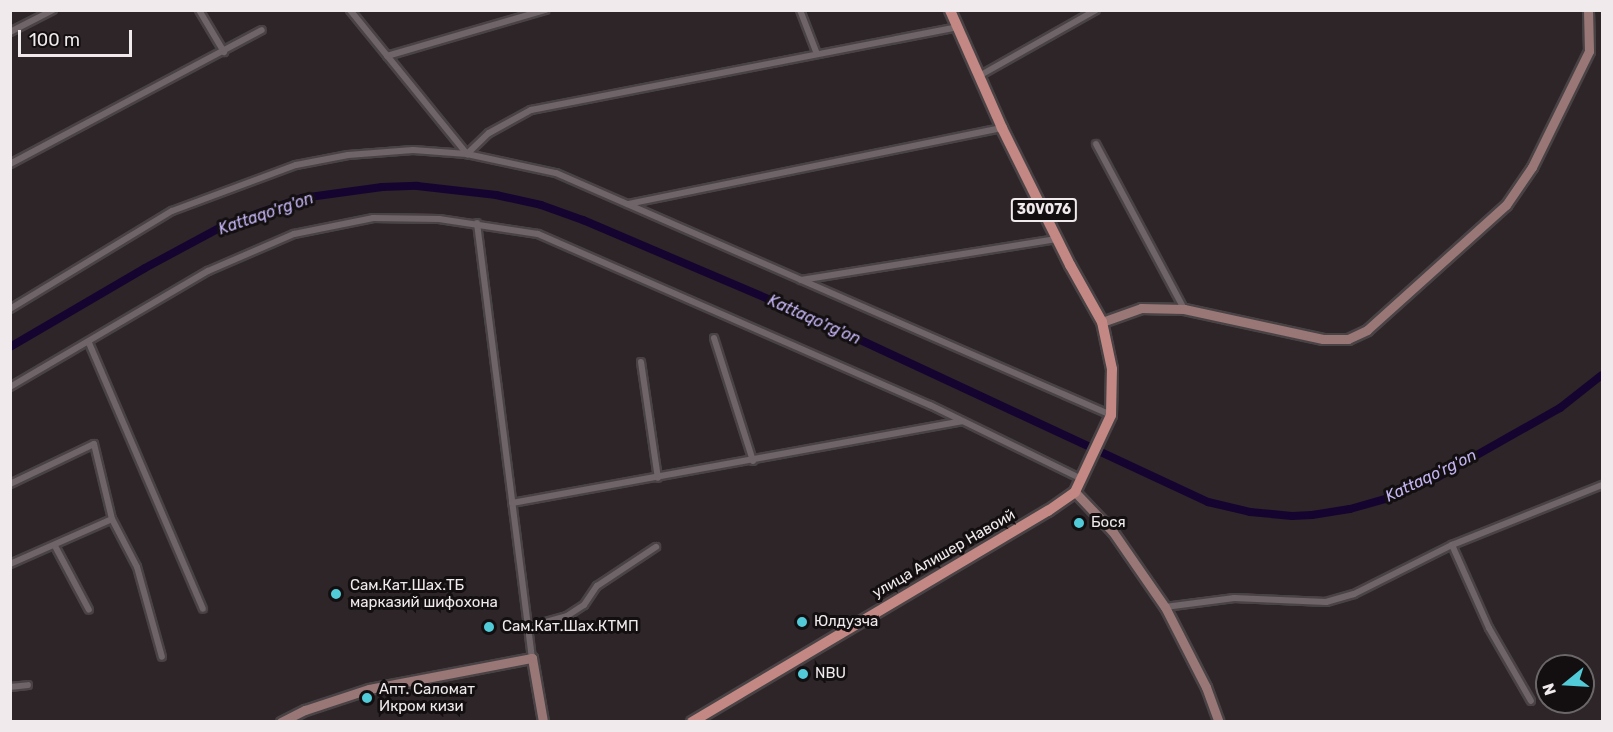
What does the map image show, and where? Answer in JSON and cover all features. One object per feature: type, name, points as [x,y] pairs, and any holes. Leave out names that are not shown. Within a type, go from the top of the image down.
[{"type":"main road","name":"30V076","points":[[950,10],[1002,128],[1070,265],[1102,322],[1112,369],[1111,415],[1082,480]]},
{"type":"main road","name":"улица Алишер Навоий","points":[[692,722],[1075,492],[1082,480]]},
{"type":"street","points":[[10,32],[53,10]]},
{"type":"street","points":[[199,10],[224,51]]},
{"type":"street","points":[[350,10],[467,154]]},
{"type":"street","points":[[387,56],[545,10]]},
{"type":"street","points":[[800,10],[817,54]]},
{"type":"street","points":[[979,76],[1096,10]]},
{"type":"street","points":[[1102,322],[1141,308],[1184,309],[1323,339],[1348,339],[1367,330],[1506,205],[1532,167],[1589,51],[1588,10]]},
{"type":"street","points":[[467,154],[489,133],[531,110],[957,27]]},
{"type":"street","points":[[10,164],[262,30]]},
{"type":"street","points":[[627,204],[1002,128]]},
{"type":"street","points":[[1096,144],[1184,309]]},
{"type":"street","points":[[10,309],[172,211],[296,165],[348,155],[413,150],[467,154],[556,173],[1111,415]]},
{"type":"street","points":[[10,387],[89,343],[208,271],[294,234],[373,218],[439,219],[538,234],[666,288],[735,322],[963,421],[1082,480]]},
{"type":"street","points":[[477,223],[532,658],[543,722]]},
{"type":"street","points":[[800,280],[1059,239]]},
{"type":"street","points":[[714,338],[753,461]]},
{"type":"street","points":[[89,343],[203,609]]},
{"type":"street","points":[[641,362],[658,478]]},
{"type":"street","points":[[512,503],[963,421]]},
{"type":"street","points":[[10,484],[94,444],[112,519],[138,567],[162,657]]},
{"type":"street","points":[[1165,607],[1234,598],[1326,602],[1354,594],[1452,545],[1602,485]]},
{"type":"street","points":[[1075,492],[1113,532],[1165,607],[1206,687],[1219,722]]},
{"type":"street","points":[[10,564],[112,519]]},
{"type":"street","points":[[1452,545],[1489,627],[1531,701]]},
{"type":"street","points":[[54,546],[89,610]]},
{"type":"street","points":[[528,627],[567,616],[584,605],[597,586],[656,547]]},
{"type":"street","points":[[281,722],[305,710],[369,689],[532,658]]},
{"type":"street","points":[[10,687],[28,685]]},
{"type":"waterway","name":"Kattaqo'rg'on","points":[[10,347],[145,268],[225,225],[302,198],[382,187],[417,186],[496,195],[541,205],[583,220],[824,323],[1208,502],[1250,512],[1292,516],[1312,515],[1350,509],[1386,499],[1438,477],[1560,408],[1602,375]]},
{"type":"place","name":"Бося","points":[[1079,523]]},
{"type":"place","name":"Сам.Кат.Шах.ТБ марказий шифохона","points":[[336,594]]},
{"type":"place","name":"Юлдузча","points":[[802,622]]},
{"type":"place","name":"Сам.Кат.Шах.КТМП","points":[[489,627]]},
{"type":"place","name":"NBU","points":[[803,674]]},
{"type":"place","name":"Апт. Саломат Икром кизи","points":[[367,698]]}]
